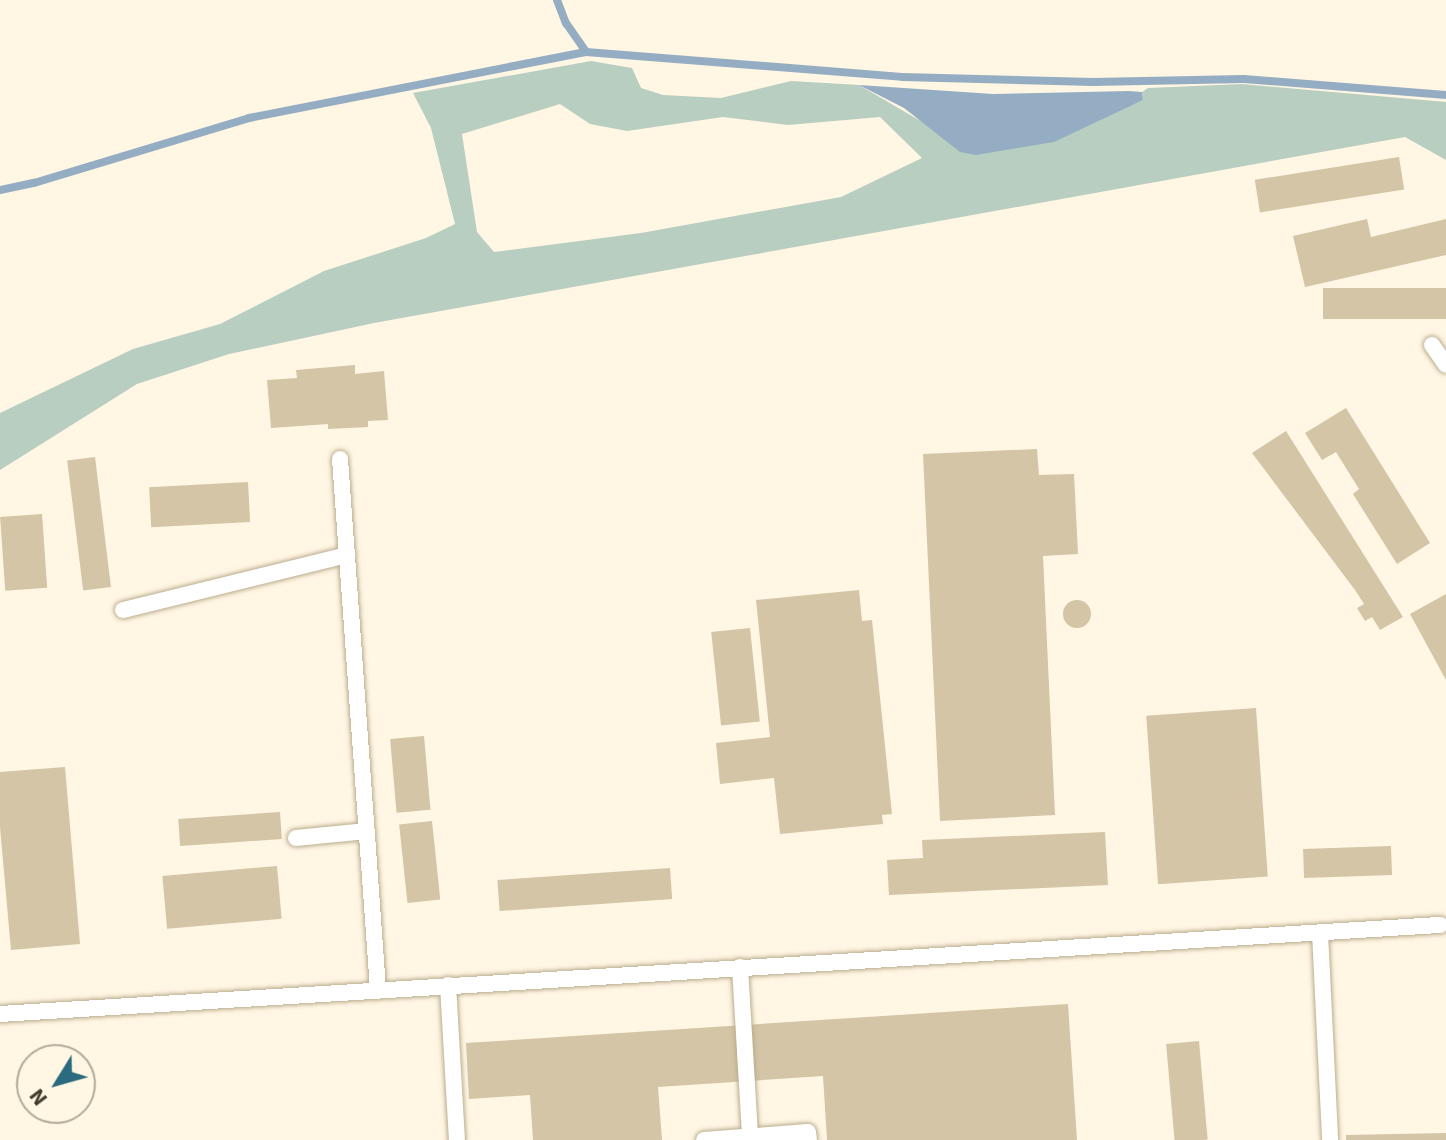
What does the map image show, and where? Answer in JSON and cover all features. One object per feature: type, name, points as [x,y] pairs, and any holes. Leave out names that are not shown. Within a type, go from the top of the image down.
[{"type":"lane","points":[[1432,345],[1446,365]]},
{"type":"lane","points":[[340,459],[378,989]]},
{"type":"lane","points":[[123,610],[347,555]]},
{"type":"lane","points":[[296,838],[367,831]]},
{"type":"lane","points":[[0,1014],[1440,925]]},
{"type":"lane","points":[[1320,933],[1330,1140]]},
{"type":"lane","points":[[740,967],[750,1136]]},
{"type":"lane","points":[[448,985],[457,1140]]},
{"type":"lane","points":[[704,1140],[808,1132],[809,1140]]},
{"type":"green space","points":[[591,61],[632,68],[641,88],[663,95],[721,98],[791,81],[859,85],[924,123],[1122,109],[1143,100],[1142,92],[1148,88],[1242,84],[1446,102],[1446,160],[1405,137],[374,323],[229,354],[137,384],[0,470],[0,413],[133,349],[220,324],[324,271],[426,238],[455,224],[431,128],[413,93]],"holes":[[[560,104],[590,124],[627,131],[723,117],[788,125],[880,117],[922,158],[841,197],[641,233],[494,252],[477,232],[462,134]]]},
{"type":"water","points":[[859,85],[993,94],[1129,91],[1142,92],[1143,100],[1054,142],[976,155],[960,152],[904,108]]},
{"type":"building","points":[[1399,157],[1404,190],[1260,212],[1255,180]]},
{"type":"building","points":[[1367,219],[1371,237],[1446,219],[1446,255],[1305,287],[1293,236]]},
{"type":"building","points":[[1323,288],[1446,288],[1446,319],[1323,319]]},
{"type":"building","points":[[355,365],[355,374],[384,371],[388,420],[368,421],[368,427],[328,429],[328,424],[271,428],[267,380],[297,378],[296,370]]},
{"type":"building","points":[[1346,408],[1430,543],[1397,564],[1353,494],[1359,489],[1336,452],[1322,460],[1305,433]]},
{"type":"building","points":[[1286,431],[1403,617],[1380,630],[1372,617],[1365,621],[1357,608],[1364,604],[1355,590],[1252,453]]},
{"type":"building","points":[[1037,449],[1039,475],[1074,474],[1078,554],[1043,556],[1055,815],[940,821],[923,454]]},
{"type":"building","points":[[95,457],[111,587],[83,590],[67,460]]},
{"type":"building","points":[[248,482],[250,522],[151,527],[149,487]]},
{"type":"building","points":[[42,514],[47,588],[5,591],[0,517]]},
{"type":"building","points":[[859,590],[862,621],[872,620],[892,814],[882,815],[883,824],[780,834],[774,778],[720,784],[716,743],[770,737],[756,600]]},
{"type":"building","points":[[1446,594],[1446,680],[1410,614]]},
{"type":"building","points":[[1077,600],[1087,604],[1091,614],[1087,624],[1077,628],[1067,624],[1063,614],[1067,604]]},
{"type":"building","points":[[750,628],[760,721],[721,726],[711,632]]},
{"type":"building","points":[[1256,708],[1268,877],[1158,884],[1146,716]]},
{"type":"building","points":[[424,736],[430,810],[397,813],[390,739]]},
{"type":"building","points":[[65,767],[80,944],[11,950],[0,827],[0,772]]},
{"type":"building","points":[[280,812],[282,839],[180,846],[178,819]]},
{"type":"building","points":[[432,821],[440,900],[407,903],[399,824]]},
{"type":"building","points":[[1105,832],[1108,885],[889,895],[887,860],[923,858],[922,840]]},
{"type":"building","points":[[1391,846],[1392,875],[1304,878],[1303,849]]},
{"type":"building","points":[[277,866],[282,919],[167,929],[162,876]]},
{"type":"building","points":[[670,868],[672,899],[500,911],[497,880]]},
{"type":"building","points":[[1068,1004],[1077,1140],[827,1140],[823,1076],[658,1087],[662,1140],[533,1140],[530,1095],[469,1099],[466,1043]]},
{"type":"building","points":[[1199,1041],[1208,1140],[1175,1140],[1166,1044]]},
{"type":"building","points":[[1446,1133],[1446,1140],[1346,1140],[1346,1135]]},
{"type":"waterway","points":[[557,0],[566,23],[586,52]]},
{"type":"waterway","points":[[0,190],[34,183],[249,118],[586,52],[902,77],[1093,82],[1244,79],[1446,95]]}]
